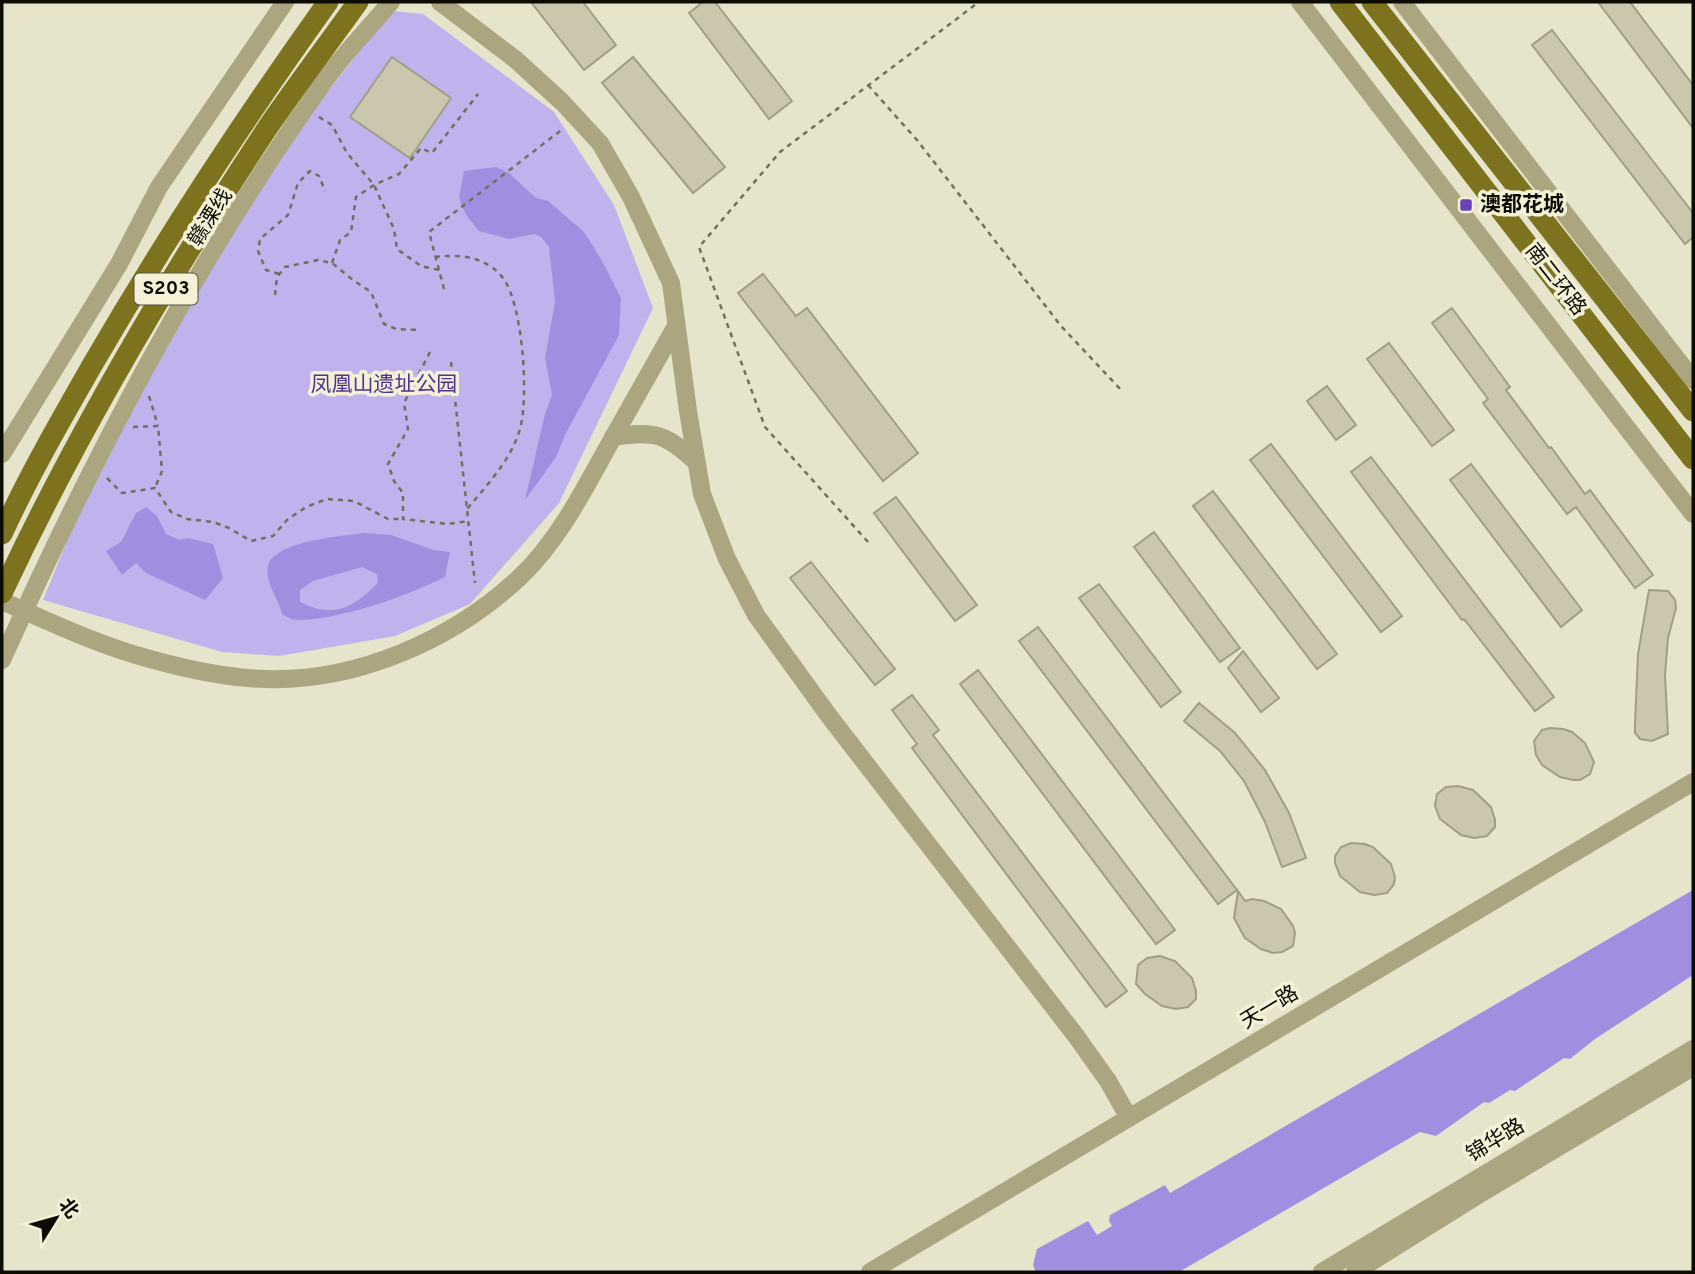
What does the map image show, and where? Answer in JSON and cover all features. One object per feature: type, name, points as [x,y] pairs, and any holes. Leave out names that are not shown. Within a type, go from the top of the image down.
[{"type":"main road","name":"赣溧线","points":[[2,534],[66,411],[132,296],[249,113],[328,2]]},
{"type":"main road","name":"赣溧线","points":[[2,593],[40,511],[153,309],[269,127],[358,2]]},
{"type":"main road","name":"南二环路","points":[[1340,2],[1693,459]]},
{"type":"main road","name":"南二环路","points":[[1373,2],[1693,411]]},
{"type":"main road","points":[[1420,106],[1441,89]]},
{"type":"street","points":[[2,454],[119,264],[159,187],[285,2]]},
{"type":"street","points":[[2,660],[143,371],[244,200],[324,81],[391,2]]},
{"type":"street","points":[[440,2],[515,59],[562,102],[600,143],[631,197],[671,283],[702,494],[726,559],[756,615],[829,716],[1076,1036],[1129,1118]]},
{"type":"street","points":[[1300,2],[1693,514]]},
{"type":"street","points":[[1402,2],[1693,380]]},
{"type":"street","points":[[2,601],[72,632],[149,659],[206,672],[265,679],[313,676],[362,667],[407,652],[452,627],[520,577],[548,544],[584,490],[676,326]]},
{"type":"street","points":[[613,437],[636,433],[655,435],[674,442],[696,462]]},
{"type":"street","name":"天一路","points":[[870,1272],[1693,782]]},
{"type":"street","name":"锦华路","points":[[1322,1272],[1693,1049]]},
{"type":"street","name":"锦华路","points":[[1355,1272],[1693,1067]]},
{"type":"path","points":[[868,542],[765,427],[699,247],[780,152],[979,2]]},
{"type":"path","points":[[869,85],[917,140],[1061,326],[1123,392]]},
{"type":"path","points":[[332,262],[340,240],[351,232],[356,197],[399,174],[421,148],[432,153],[478,94]]},
{"type":"path","points":[[316,114],[332,125],[347,153],[374,185],[394,229],[397,250],[421,265],[439,270]]},
{"type":"path","points":[[444,289],[429,232],[564,127]]},
{"type":"path","points":[[279,274],[266,270],[258,251],[260,239],[288,215],[298,183],[310,171],[319,176],[325,191]]},
{"type":"path","points":[[435,257],[454,254],[473,258],[489,265],[502,276],[509,288],[521,342],[524,386],[520,428],[512,451],[467,509]]},
{"type":"path","points":[[275,295],[279,274],[285,267],[318,260],[332,262],[352,281],[371,292],[384,324],[396,329],[419,330]]},
{"type":"path","points":[[403,519],[403,493],[394,481],[388,464],[408,429],[404,403],[430,352]]},
{"type":"path","points":[[451,362],[475,583]]},
{"type":"path","points":[[143,371],[158,426],[162,471],[155,488]]},
{"type":"path","points":[[132,427],[158,426]]},
{"type":"path","points":[[106,477],[122,492],[155,488]]},
{"type":"path","points":[[155,488],[171,512],[187,519],[213,522],[251,541],[274,536],[287,520],[306,507],[327,499],[354,501],[388,519],[448,524],[469,521]]},
{"type":"green space","name":"凤凰山遗址公园","points":[[391,11],[423,14],[554,112],[614,205],[653,308],[559,503],[470,604],[395,636],[279,656],[222,652],[43,600],[113,428],[296,132]]},
{"type":"shaded area","points":[[496,167],[509,173],[536,198],[548,201],[584,232],[621,298],[619,335],[566,433],[556,457],[525,500],[552,395],[545,358],[555,302],[549,247],[542,238],[535,234],[509,239],[479,231],[466,215],[459,198],[464,171]]},
{"type":"shaded area","points":[[146,507],[157,516],[166,534],[180,540],[188,538],[213,544],[223,578],[205,600],[146,573],[136,563],[122,575],[106,551],[121,542],[136,513]]},
{"type":"shaded area","points":[[364,533],[391,535],[434,550],[450,552],[445,577],[393,599],[332,616],[297,620],[282,614],[268,579],[268,567],[272,558],[282,551],[310,541]],"holes":[[[362,567],[377,574],[378,583],[360,599],[342,608],[323,610],[300,602],[300,590],[313,581]]]},
{"type":"shaded area","points":[[1693,890],[1693,975],[1595,1039],[1570,1059],[1564,1058],[1515,1091],[1510,1090],[1489,1103],[1484,1102],[1436,1136],[1420,1132],[1179,1272],[1036,1272],[1033,1265],[1037,1249],[1088,1221],[1097,1235],[1112,1226],[1110,1215],[1165,1185],[1170,1193]]},
{"type":"building","points":[[531,2],[583,2],[616,45],[584,70]]},
{"type":"building","points":[[703,2],[715,2],[792,101],[769,119],[689,13]]},
{"type":"building","points":[[1598,2],[1630,2],[1693,85],[1693,128]]},
{"type":"building","points":[[1552,30],[1693,213],[1693,237],[1685,244],[1532,45]]},
{"type":"building","points":[[392,57],[451,98],[410,158],[350,117]]},
{"type":"building","points":[[633,57],[725,167],[693,193],[602,83]]},
{"type":"building","points":[[763,274],[796,316],[807,308],[918,453],[883,481],[738,293]]},
{"type":"building","points":[[1452,308],[1510,387],[1506,390],[1549,448],[1551,447],[1585,494],[1590,490],[1653,575],[1635,588],[1576,507],[1567,514],[1483,403],[1488,399],[1432,323]]},
{"type":"building","points":[[1389,343],[1454,430],[1432,446],[1367,359]]},
{"type":"building","points":[[1327,386],[1356,425],[1336,440],[1307,401]]},
{"type":"building","points":[[1271,444],[1402,616],[1381,632],[1250,460]]},
{"type":"building","points":[[1371,457],[1554,697],[1535,711],[1464,619],[1462,620],[1351,472]]},
{"type":"building","points":[[1471,464],[1582,610],[1561,627],[1450,480]]},
{"type":"building","points":[[1213,491],[1337,654],[1317,669],[1193,506]]},
{"type":"building","points":[[896,497],[977,605],[955,621],[874,513]]},
{"type":"building","points":[[1154,532],[1240,648],[1220,662],[1134,547]]},
{"type":"building","points":[[811,562],[895,669],[875,685],[790,578]]},
{"type":"building","points":[[1099,584],[1181,692],[1161,707],[1079,598]]},
{"type":"building","points":[[1649,590],[1668,591],[1675,600],[1676,608],[1668,638],[1665,675],[1668,734],[1652,741],[1640,739],[1635,733],[1638,654]]},
{"type":"building","points":[[1038,627],[1237,890],[1218,904],[1019,641]]},
{"type":"building","points":[[1243,651],[1279,698],[1261,712],[1228,668]]},
{"type":"building","points":[[978,670],[1175,930],[1156,944],[960,684]]},
{"type":"building","points":[[912,695],[939,730],[933,735],[1127,991],[1106,1007],[912,748],[917,744],[892,710]]},
{"type":"building","points":[[1199,703],[1235,733],[1265,770],[1289,813],[1306,858],[1282,867],[1265,822],[1244,781],[1220,751],[1184,721]]},
{"type":"building","points":[[1550,728],[1572,732],[1585,743],[1594,762],[1590,774],[1580,780],[1573,780],[1560,777],[1542,765],[1536,755],[1534,741],[1542,730]]},
{"type":"building","points":[[1458,786],[1473,790],[1491,807],[1495,827],[1487,836],[1474,838],[1461,835],[1440,819],[1435,806],[1437,794],[1446,787]]},
{"type":"building","points":[[1351,843],[1373,847],[1391,864],[1395,877],[1394,884],[1387,893],[1374,895],[1360,892],[1340,876],[1335,856],[1341,847]]},
{"type":"building","points":[[1238,891],[1245,901],[1264,901],[1281,909],[1293,926],[1293,946],[1273,953],[1261,949],[1245,938],[1234,918]]},
{"type":"building","points":[[1160,956],[1175,961],[1192,978],[1196,999],[1188,1007],[1176,1009],[1162,1006],[1136,984],[1138,965],[1147,958]]},
{"type":"place","name":"澳都花城","points":[[1466,205]]}]
